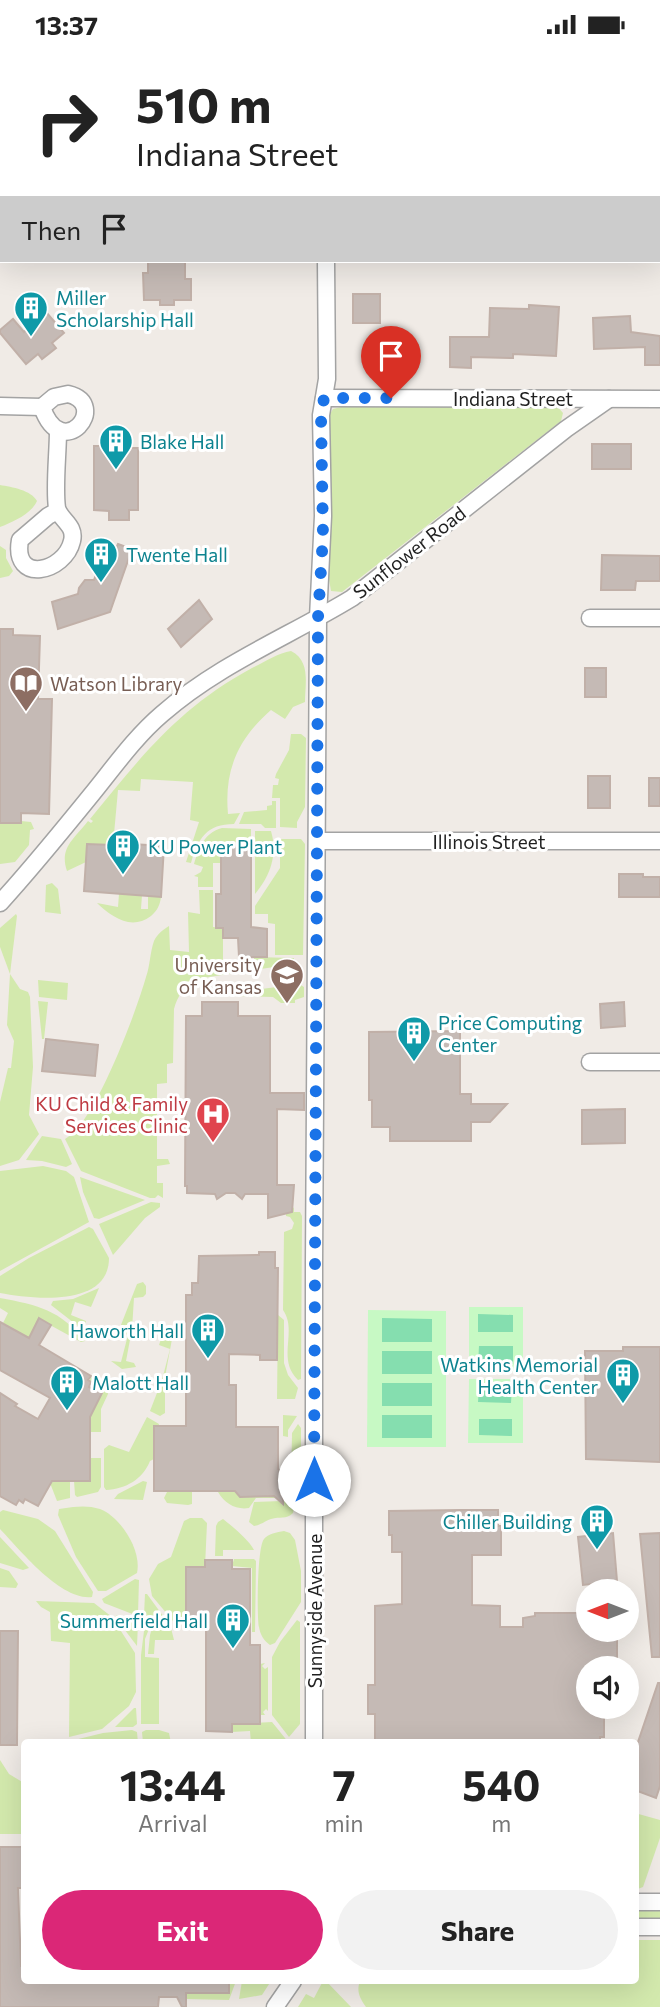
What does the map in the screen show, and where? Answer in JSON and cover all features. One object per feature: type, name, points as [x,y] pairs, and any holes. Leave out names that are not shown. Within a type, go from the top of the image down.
[{"type":"street","name":"Sunnyside Avenue","points":[[314,1739],[318,618],[323,529],[321,415],[327,379],[326,263]]},
{"type":"street","points":[[0,406],[42,407],[54,397],[68,394],[74,395],[83,403],[86,414],[81,425],[71,431],[58,431],[52,427],[42,407]]},
{"type":"street","name":"Indiana Street","points":[[324,398],[660,399]]},
{"type":"street","name":"Sunflower Road","points":[[0,904],[129,748],[159,716],[208,678],[352,598],[566,429],[609,399]]},
{"type":"street","points":[[57,511],[58,431]]},
{"type":"street","points":[[590,618],[660,618]]},
{"type":"street","name":"Illinois Street","points":[[318,841],[660,841]]},
{"type":"street","points":[[590,1062],[660,1062]]},
{"type":"street","points":[[639,1902],[660,1902]]},
{"type":"street","points":[[639,1927],[660,1927]]},
{"type":"street","points":[[275,2007],[291,1984]]},
{"type":"green space","points":[[557,406],[563,413],[561,421],[342,592],[331,591],[328,573],[328,417],[333,409]]},
{"type":"green space","points":[[0,485],[26,492],[37,501],[26,514],[0,527]]},
{"type":"green space","points":[[0,546],[6,550],[6,558],[13,571],[9,576],[0,578]]},
{"type":"green space","points":[[291,651],[302,661],[304,667],[305,702],[293,707],[285,719],[271,710],[242,744],[228,783],[228,814],[240,813],[234,824],[210,830],[197,846],[191,863],[186,862],[199,822],[190,820],[193,782],[141,779],[140,791],[118,790],[113,845],[87,844],[86,862],[67,871],[65,856],[69,844],[88,821],[93,821],[90,819],[162,735],[226,683],[271,658]]},
{"type":"green space","points":[[291,734],[301,734],[306,738],[305,807],[297,822],[297,828],[280,827],[280,798],[272,798],[273,785],[278,785],[279,779],[275,778],[276,774],[289,750]]},
{"type":"green space","points":[[272,801],[276,801],[276,828],[265,828],[261,824],[239,824],[244,812],[267,810]]},
{"type":"green space","points":[[31,822],[34,829],[30,830],[29,845],[15,862],[0,864],[0,823]]},
{"type":"green space","points":[[222,828],[251,829],[251,844],[221,844],[221,863],[213,863],[213,887],[198,887],[198,877],[194,876],[201,872],[203,867],[194,864],[198,852],[211,833]]},
{"type":"green space","points":[[255,831],[271,831],[274,848],[265,880],[255,894]]},
{"type":"green space","points":[[280,839],[301,839],[305,844],[303,955],[275,955],[275,924],[268,923],[268,914],[255,914],[255,906],[280,868]]},
{"type":"green space","points":[[52,883],[58,889],[61,914],[45,912],[46,885]]},
{"type":"green space","points":[[199,890],[213,890],[213,927],[223,928],[223,962],[254,962],[254,957],[294,958],[294,964],[196,979],[179,996],[174,1009],[173,1063],[167,1064],[167,1083],[157,1084],[157,1159],[168,1159],[170,1164],[157,1166],[157,1183],[163,1183],[163,1198],[158,1195],[150,1198],[81,1171],[65,1139],[77,1129],[89,1112],[113,1066],[141,993],[155,938],[169,926],[170,950],[189,952],[188,912],[200,914]]},
{"type":"green space","points":[[119,894],[142,895],[141,909],[148,909],[148,896],[161,897],[158,908],[151,916],[129,922],[115,917],[97,903],[118,907]]},
{"type":"green space","points":[[16,914],[10,974],[0,947],[0,928]]},
{"type":"green space","points":[[10,974],[20,989],[28,992],[30,997],[33,1067],[29,1115],[39,1134],[19,1160],[0,1166],[0,1102],[8,1068],[11,1068],[14,1041],[7,1025]]},
{"type":"green space","points":[[38,980],[68,983],[67,1000],[39,997]]},
{"type":"green space","points":[[299,984],[304,987],[304,997],[295,1000],[295,1003],[281,1003],[273,997],[233,996],[232,993]]},
{"type":"green space","points":[[38,1001],[48,1002],[44,1039],[42,1039]]},
{"type":"green space","points":[[42,1136],[61,1139],[72,1164],[66,1167],[26,1160]]},
{"type":"green space","points":[[43,1166],[66,1171],[74,1177],[89,1222],[0,1271],[0,1171]]},
{"type":"green space","points":[[80,1177],[145,1200],[99,1219],[94,1218]]},
{"type":"green space","points":[[151,1202],[160,1203],[160,1207],[145,1218],[113,1255],[99,1224]]},
{"type":"green space","points":[[294,1207],[294,1212],[300,1212],[302,1216],[301,1379],[298,1380],[288,1363],[289,1327],[283,1310],[284,1232],[292,1229],[294,1223],[286,1216],[286,1212],[291,1212]]},
{"type":"green space","points":[[89,1227],[93,1229],[109,1258],[106,1274],[96,1285],[83,1293],[66,1297],[31,1297],[0,1293],[0,1276]]},
{"type":"green space","points":[[143,1282],[146,1294],[134,1298],[126,1361],[134,1363],[136,1367],[122,1369],[111,1361],[121,1362],[128,1335],[119,1330],[137,1284]]},
{"type":"green space","points":[[99,1288],[91,1307],[75,1302],[71,1315],[86,1321],[83,1330],[51,1305],[53,1301],[73,1299]]},
{"type":"green space","points":[[0,1298],[26,1303],[57,1316],[67,1322],[85,1341],[81,1342],[39,1319],[29,1338],[3,1323],[8,1313],[0,1308]]},
{"type":"green space","points":[[469,1307],[523,1307],[523,1372],[469,1372]]},
{"type":"green space","points":[[368,1310],[446,1311],[446,1447],[367,1447]]},
{"type":"green space","points":[[478,1314],[513,1315],[513,1332],[478,1332]]},
{"type":"green space","points":[[278,1315],[284,1320],[284,1363],[288,1375],[298,1388],[295,1399],[277,1399]]},
{"type":"green space","points":[[382,1318],[432,1319],[432,1342],[382,1342]]},
{"type":"green space","points":[[161,1339],[172,1339],[165,1377],[165,1413],[160,1416],[150,1411],[170,1349],[159,1345]]},
{"type":"green space","points":[[479,1346],[513,1346],[513,1364],[478,1364]]},
{"type":"green space","points":[[382,1351],[432,1351],[432,1374],[382,1374]]},
{"type":"green space","points":[[91,1377],[107,1389],[108,1394],[101,1409],[101,1432],[90,1432],[90,1417],[96,1390],[89,1381]]},
{"type":"green space","points":[[469,1379],[523,1379],[523,1443],[468,1443]]},
{"type":"green space","points":[[382,1383],[432,1383],[432,1406],[382,1406]]},
{"type":"green space","points":[[479,1385],[512,1386],[511,1403],[478,1402]]},
{"type":"green space","points":[[283,1415],[297,1416],[288,1430],[288,1437],[283,1436]]},
{"type":"green space","points":[[382,1415],[432,1415],[432,1438],[382,1438]]},
{"type":"green space","points":[[147,1417],[159,1424],[154,1459],[133,1482],[106,1490],[104,1449],[109,1445],[129,1452]]},
{"type":"green space","points":[[479,1419],[512,1419],[512,1436],[479,1435]]},
{"type":"green space","points":[[298,1424],[301,1428],[301,1497],[298,1499],[291,1487],[292,1433]]},
{"type":"green space","points":[[90,1458],[101,1458],[101,1487],[98,1492],[77,1497],[74,1481],[89,1481]]},
{"type":"green space","points":[[70,1481],[70,1498],[57,1501],[50,1483]]},
{"type":"green space","points":[[143,1481],[147,1482],[143,1500],[114,1499],[118,1494]]},
{"type":"green space","points":[[283,1485],[288,1485],[295,1503],[293,1513],[254,1526],[249,1522],[254,1502],[282,1501]]},
{"type":"green space","points":[[167,1492],[192,1492],[192,1504],[167,1503],[164,1498]]},
{"type":"green space","points":[[218,1492],[235,1492],[241,1497],[277,1498],[256,1498],[249,1508],[240,1508],[227,1503]]},
{"type":"green space","points":[[97,1508],[115,1519],[133,1545],[138,1564],[137,1573],[106,1591],[98,1591],[76,1557],[58,1515],[59,1509]]},
{"type":"green space","points":[[3,1510],[38,1519],[55,1531],[93,1592],[92,1597],[67,1591],[30,1561],[0,1529],[0,1512]]},
{"type":"green space","points":[[202,1518],[207,1523],[205,1567],[186,1568],[188,1623],[173,1621],[152,1596],[149,1579],[158,1564],[171,1557],[184,1521]]},
{"type":"green space","points":[[223,1519],[245,1538],[254,1550],[223,1550],[223,1556],[215,1556],[216,1526]]},
{"type":"green space","points":[[284,1531],[290,1533],[295,1540],[301,1571],[301,1602],[275,1643],[270,1645],[259,1627],[260,1555],[266,1537]]},
{"type":"green space","points":[[0,1537],[29,1568],[23,1570],[0,1563]]},
{"type":"green space","points":[[234,1559],[256,1561],[255,1632],[252,1632],[252,1568],[232,1566]]},
{"type":"green space","points":[[0,1568],[9,1571],[18,1584],[16,1588],[0,1587]]},
{"type":"green space","points":[[135,1579],[139,1580],[138,1614],[104,1603],[102,1599]]},
{"type":"green space","points":[[147,1594],[166,1620],[144,1615]]},
{"type":"green space","points":[[36,1601],[94,1603],[112,1617],[135,1653],[136,1692],[129,1706],[102,1729],[69,1737],[70,1643],[51,1641],[50,1612]]},
{"type":"green space","points":[[117,1615],[138,1623],[137,1646],[115,1617]]},
{"type":"green space","points":[[297,1620],[300,1622],[300,1724],[289,1737],[272,1715],[272,1657]]},
{"type":"green space","points":[[145,1623],[151,1624],[145,1639],[145,1657],[159,1658],[159,1724],[141,1724],[141,1655]]},
{"type":"green space","points":[[153,1625],[171,1628],[174,1640],[155,1640],[154,1654],[148,1654],[150,1635]]},
{"type":"green space","points":[[265,1663],[262,1666],[265,1669],[268,1667],[268,1711],[266,1709],[263,1712],[265,1715],[260,1715],[260,1664]]},
{"type":"green space","points":[[134,1708],[137,1724],[133,1727],[115,1727]]},
{"type":"green space","points":[[272,1722],[286,1739],[251,1739],[250,1731],[232,1732],[232,1724]]},
{"type":"green space","points":[[132,1730],[137,1732],[138,1739],[78,1739]]},
{"type":"green space","points":[[159,1730],[169,1733],[170,1739],[143,1739],[142,1732]]},
{"type":"green space","points":[[0,1760],[9,1774],[21,1781],[21,1834],[0,1834]]},
{"type":"green space","points":[[639,1814],[660,1820],[660,1838],[643,1887],[639,1888]]},
{"type":"green space","points":[[639,1910],[660,1910],[660,1921],[639,1921]]},
{"type":"green space","points":[[639,1940],[660,1940],[660,2007],[366,2007],[360,1998],[359,1985],[639,1984]]},
{"type":"green space","points":[[229,1984],[235,1984],[229,2000],[186,1999],[186,1993],[229,1993]]},
{"type":"green space","points":[[242,1984],[269,1984],[262,1995],[239,1999]]},
{"type":"green space","points":[[321,1984],[329,1984],[351,2007],[298,2007],[306,1994],[314,1998]]},
{"type":"building","points":[[148,263],[185,263],[185,279],[191,279],[191,300],[174,300],[174,305],[160,305],[160,300],[144,300],[143,273],[148,273]]},
{"type":"building","points":[[353,294],[380,294],[380,323],[353,323]]},
{"type":"building","points":[[529,305],[559,307],[556,356],[513,354],[513,358],[471,357],[471,368],[450,367],[450,337],[489,337],[490,308],[529,309]]},
{"type":"building","name":"Miller Scholarship Hall","points":[[46,312],[64,333],[52,343],[56,348],[42,359],[38,354],[26,364],[0,330],[13,319],[24,332]]},
{"type":"building","points":[[630,316],[631,332],[660,336],[660,365],[645,365],[645,347],[594,349],[593,318]]},
{"type":"building","name":"Blake Hall","points":[[110,440],[129,440],[129,448],[138,448],[138,510],[129,510],[129,520],[109,520],[109,511],[94,510],[94,446],[110,446]]},
{"type":"building","points":[[592,444],[631,444],[631,469],[592,469]]},
{"type":"building","name":"Twente Hall","points":[[118,544],[132,549],[110,612],[58,629],[52,602],[78,594],[85,580],[94,580],[104,552],[113,555]]},
{"type":"building","points":[[602,555],[660,556],[660,581],[636,581],[635,590],[601,590]]},
{"type":"building","points":[[199,600],[212,619],[181,647],[168,629]]},
{"type":"building","name":"Watson Library","points":[[0,629],[13,629],[13,635],[40,636],[38,699],[52,699],[49,814],[21,813],[21,823],[0,823]]},
{"type":"building","points":[[585,668],[606,668],[606,697],[585,697]]},
{"type":"building","points":[[588,776],[610,776],[610,808],[588,808]]},
{"type":"building","points":[[649,778],[660,778],[660,806],[649,806]]},
{"type":"building","name":"KU Power Plant","points":[[87,844],[164,846],[161,897],[84,891]]},
{"type":"building","points":[[221,844],[251,844],[251,927],[267,929],[267,957],[239,957],[238,938],[223,938],[223,928],[216,928],[216,894],[221,894]]},
{"type":"building","points":[[619,874],[660,877],[660,897],[619,897]]},
{"type":"building","points":[[202,1002],[238,1002],[238,1016],[270,1016],[270,1093],[304,1093],[304,1110],[277,1109],[277,1185],[294,1185],[292,1212],[268,1218],[268,1194],[245,1194],[242,1199],[235,1193],[226,1193],[217,1199],[215,1194],[187,1193],[186,1016],[202,1016]]},
{"type":"building","points":[[624,1002],[625,1026],[601,1028],[600,1004]]},
{"type":"building","name":"Price Computing Center","points":[[460,1031],[460,1094],[471,1094],[471,1104],[507,1104],[490,1122],[471,1122],[471,1141],[390,1141],[390,1127],[372,1127],[372,1100],[369,1100],[369,1032]]},
{"type":"building","points":[[46,1039],[98,1045],[95,1076],[42,1071]]},
{"type":"building","points":[[625,1109],[625,1143],[582,1144],[582,1110]]},
{"type":"building","name":"Haworth Hall","points":[[259,1252],[275,1252],[275,1268],[278,1268],[277,1360],[260,1360],[260,1355],[229,1354],[229,1385],[236,1385],[236,1427],[278,1427],[278,1469],[283,1473],[283,1504],[274,1496],[240,1497],[235,1491],[154,1491],[154,1426],[186,1426],[186,1295],[192,1295],[192,1283],[198,1283],[199,1256],[259,1255]]},
{"type":"building","name":"Malott Hall","points":[[39,1318],[51,1325],[39,1345],[91,1376],[88,1380],[91,1382],[89,1387],[102,1393],[90,1417],[90,1481],[52,1481],[38,1506],[25,1499],[23,1503],[19,1500],[16,1505],[0,1496],[0,1393],[17,1404],[15,1406],[38,1419],[50,1398],[0,1370],[0,1322],[29,1338]]},
{"type":"building","name":"Watkins Memorial Health Center","points":[[623,1347],[660,1347],[660,1462],[586,1459],[585,1351],[623,1351]]},
{"type":"building","points":[[498,1510],[501,1555],[472,1555],[472,1605],[500,1606],[500,1627],[523,1627],[523,1618],[535,1616],[535,1613],[576,1613],[576,1642],[617,1642],[617,1656],[576,1656],[576,1719],[604,1719],[604,1737],[375,1739],[375,1714],[368,1714],[368,1685],[375,1685],[375,1606],[402,1604],[402,1552],[392,1552],[392,1535],[389,1535],[389,1511]]},
{"type":"building","name":"Chiller Building","points":[[613,1533],[617,1579],[582,1579],[578,1537]]},
{"type":"building","points":[[660,1533],[660,1657],[652,1657],[640,1534]]},
{"type":"building","name":"Summerfield Hall","points":[[205,1560],[232,1560],[232,1569],[250,1569],[250,1645],[260,1645],[260,1724],[232,1724],[232,1732],[206,1731],[206,1621],[186,1621],[186,1567],[205,1567]]},
{"type":"building","points":[[0,1631],[18,1631],[17,1745],[0,1745]]},
{"type":"building","points":[[660,1683],[660,1786],[656,1798],[639,1792],[639,1739]]},
{"type":"building","points":[[0,1847],[21,1847],[21,1888],[18,1888],[21,1984],[229,1984],[229,1993],[186,1993],[186,2007],[182,2007],[177,1997],[159,1997],[158,2007],[0,2007]]},
{"type":"place","name":"Miller Scholarship Hall","points":[[31,338]]},
{"type":"place","name":"Blake Hall","points":[[116,471]]},
{"type":"place","name":"Twente Hall","points":[[101,584]]},
{"type":"place","name":"Watson Library","points":[[26,713]]},
{"type":"place","name":"KU Power Plant","points":[[123,876]]},
{"type":"place","name":"University of Kansas","points":[[287,1005]]},
{"type":"place","name":"Price Computing Center","points":[[414,1063]]},
{"type":"place","name":"KU Child & Family Services Clinic","points":[[213,1144]]},
{"type":"place","name":"Haworth Hall","points":[[208,1360]]},
{"type":"place","name":"Watkins Memorial Health Center","points":[[623,1405]]},
{"type":"place","name":"Malott Hall","points":[[67,1412]]},
{"type":"place","name":"Chiller Building","points":[[597,1551]]},
{"type":"place","name":"Summerfield Hall","points":[[233,1650]]},
{"type":"route","points":[[314,1480],[318,618],[323,516],[321,415],[324,398],[391,398]]}]
